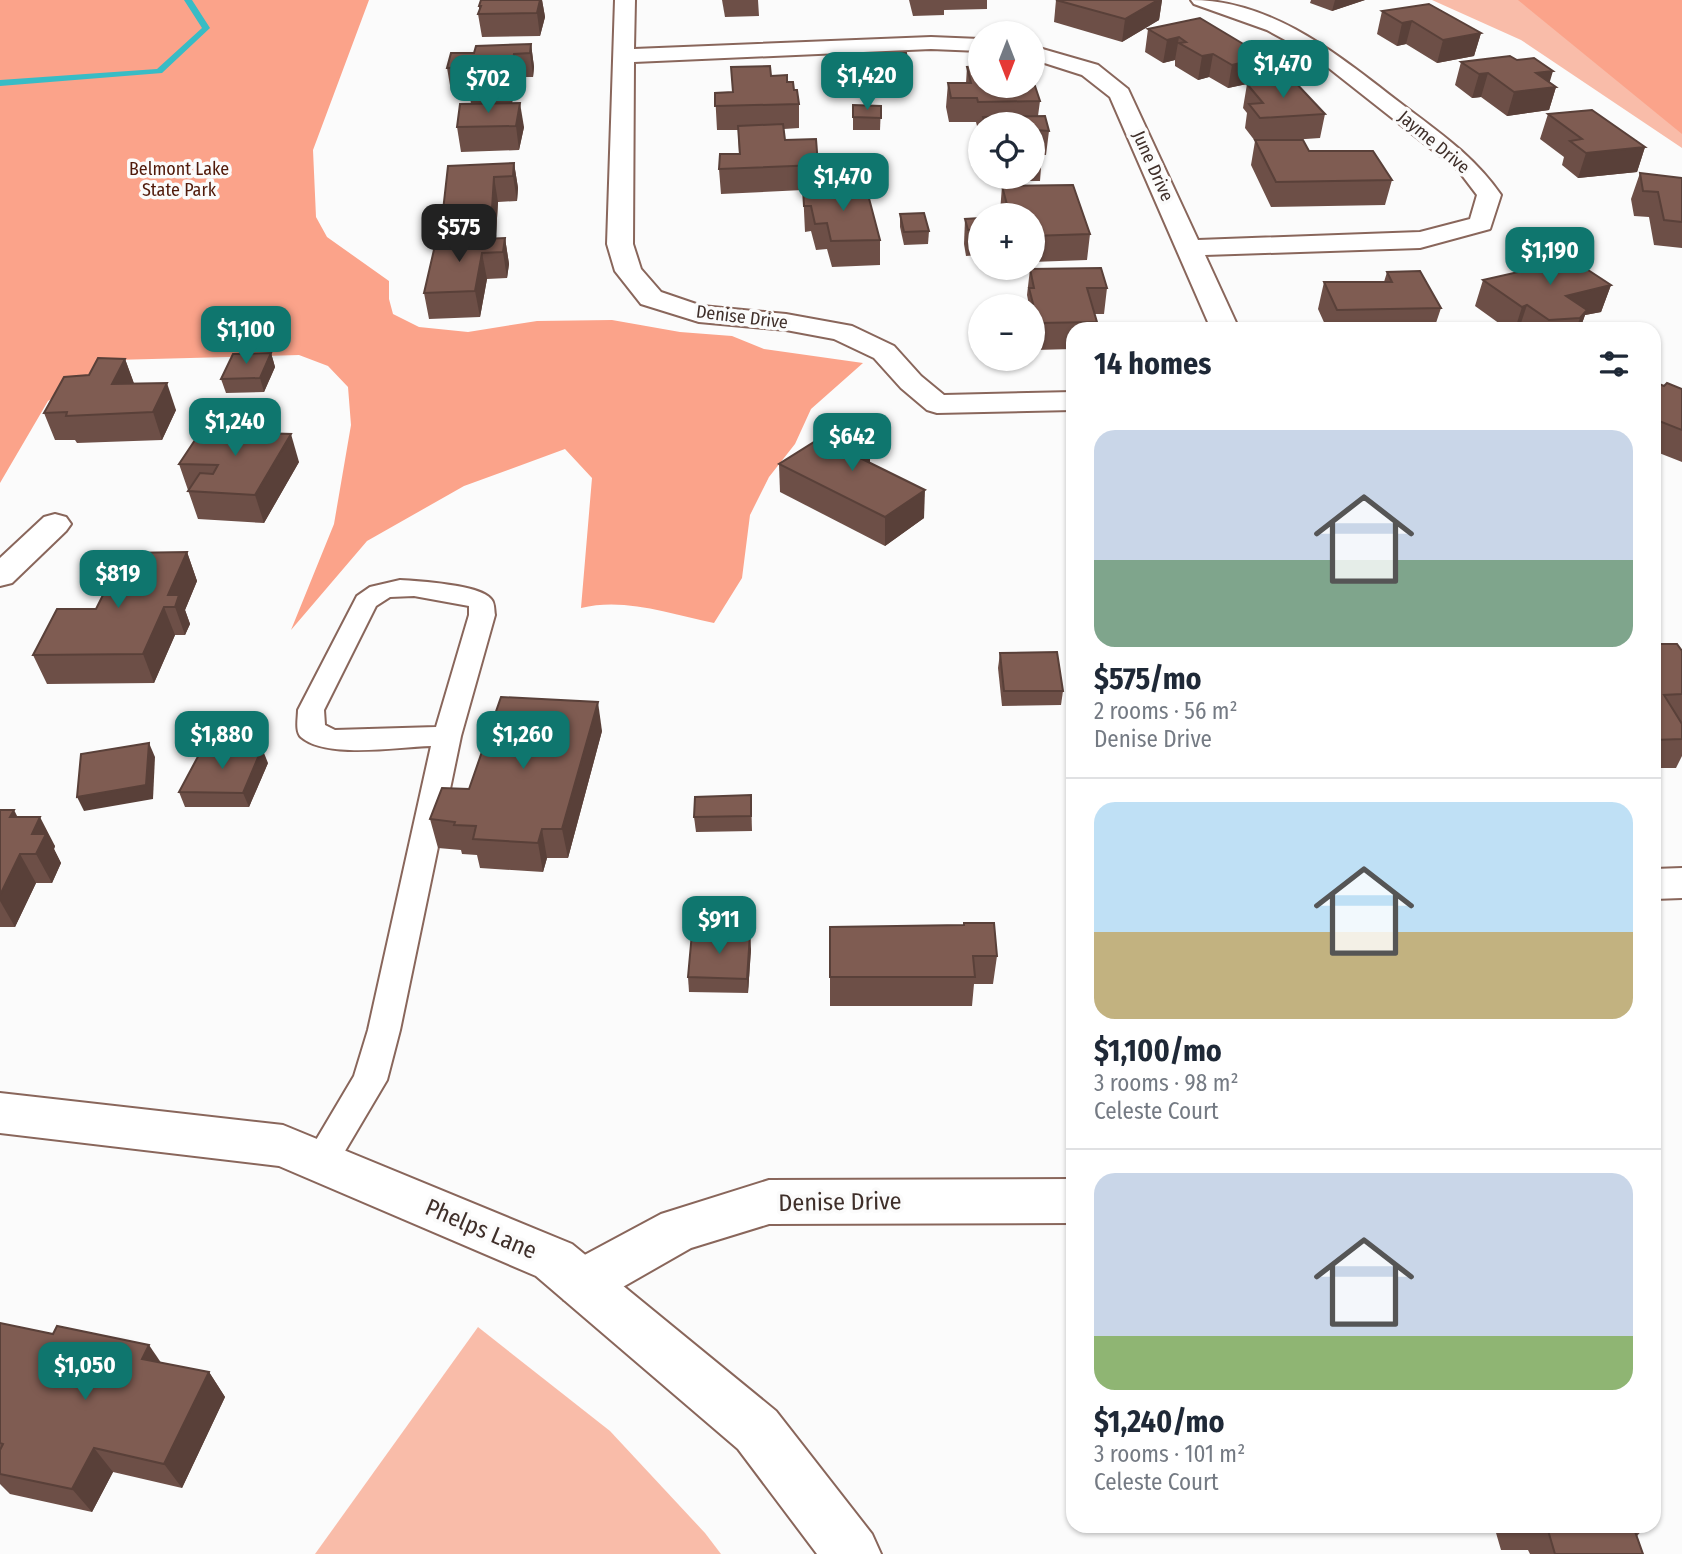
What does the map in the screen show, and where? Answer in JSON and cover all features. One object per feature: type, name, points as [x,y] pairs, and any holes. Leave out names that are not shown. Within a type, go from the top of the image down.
[{"type":"street","name":"Denise Drive","points":[[625,0],[620,244],[628,271],[651,298],[699,314],[786,322],[842,332],[884,352],[911,382],[937,404],[1066,401]]},
{"type":"street","name":"Jayme Drive","points":[[1189,248],[1420,240],[1481,224],[1489,195],[1466,165],[1318,50],[1274,26],[1201,0]]},
{"type":"street","points":[[624,56],[931,43],[968,45]]},
{"type":"street","name":"June Drive","points":[[1045,56],[1090,70],[1120,94],[1222,322]]},
{"type":"street","points":[[0,576],[55,524]]},
{"type":"street","points":[[1661,884],[1682,883]]},
{"type":"street","name":"Phelps Lane","points":[[0,1113],[283,1146],[554,1260],[757,1430],[852,1554]]},
{"type":"street","name":"Denise Drive","points":[[582,1283],[678,1230],[769,1202],[1066,1200]]},
{"type":"lane","points":[[320,1162],[370,1080],[384,1030],[447,736],[482,615],[481,602],[466,594],[412,588],[380,590],[366,602],[311,710],[311,730],[331,740],[447,736]]},
{"type":"shaded area","points":[[1432,0],[1682,0],[1682,148],[1521,40]]},
{"type":"shaded area","points":[[478,1327],[610,1431],[705,1533],[721,1554],[315,1554]]},
{"type":"green space","name":"Belmont Lake State Park","points":[[0,0],[369,0],[313,150],[316,217],[327,237],[389,281],[389,299],[393,314],[419,327],[468,332],[537,321],[612,320],[680,332],[732,336],[764,349],[863,363],[811,409],[795,444],[769,477],[750,515],[742,578],[714,623],[664,611],[614,604],[581,608],[592,478],[565,449],[464,486],[367,541],[291,630],[334,524],[351,425],[348,387],[328,366],[299,355],[114,360],[48,401],[0,483]]},
{"type":"green space","points":[[1518,0],[1682,0],[1682,134]]},
{"type":"building","points":[[481,0],[540,0],[537,13],[478,14]]},
{"type":"building","points":[[1056,0],[1158,0],[1125,19]]},
{"type":"building","points":[[1429,4],[1481,33],[1443,40],[1412,21],[1402,23],[1382,11]]},
{"type":"building","points":[[1200,18],[1265,57],[1232,65],[1213,54],[1202,56],[1179,43],[1186,42],[1179,37],[1167,40],[1148,29]]},
{"type":"building","points":[[531,44],[530,53],[514,54],[509,79],[468,80],[471,67],[447,68],[451,53],[474,53],[476,46]]},
{"type":"building","points":[[887,53],[906,53],[907,61],[889,62]]},
{"type":"building","points":[[1510,56],[1517,60],[1534,58],[1553,71],[1536,73],[1556,87],[1514,92],[1488,73],[1479,74],[1461,62]]},
{"type":"building","points":[[770,66],[771,76],[787,75],[787,82],[793,82],[799,104],[715,106],[715,93],[733,92],[731,67]]},
{"type":"building","points":[[1294,81],[1325,114],[1260,118],[1249,104],[1263,103],[1247,84]]},
{"type":"building","points":[[948,83],[968,83],[968,98],[951,98]]},
{"type":"building","points":[[977,98],[1039,98],[1040,101],[978,102]]},
{"type":"building","points":[[520,103],[516,126],[457,127],[460,104]]},
{"type":"building","points":[[853,105],[881,106],[881,118],[853,117]]},
{"type":"building","points":[[1592,110],[1645,147],[1586,153],[1570,141],[1582,139],[1548,114]]},
{"type":"building","points":[[783,124],[785,140],[816,139],[818,165],[719,169],[720,154],[740,154],[738,126]]},
{"type":"building","points":[[1255,140],[1303,140],[1309,151],[1373,151],[1392,180],[1276,182]]},
{"type":"building","points":[[514,163],[513,176],[494,177],[492,209],[443,211],[448,166]]},
{"type":"building","points":[[1640,173],[1682,178],[1682,222],[1664,220],[1658,192],[1643,191]]},
{"type":"building","points":[[1045,185],[1073,185],[1090,234],[1045,236],[1045,203],[1007,203],[1003,189],[1045,189]]},
{"type":"building","points":[[866,187],[880,240],[831,241],[827,223],[815,224],[811,206],[804,206],[803,189]]},
{"type":"building","points":[[924,213],[929,231],[904,232],[900,214]]},
{"type":"building","points":[[505,238],[503,252],[482,253],[475,291],[424,293],[436,241]]},
{"type":"building","points":[[1562,253],[1611,285],[1566,296],[1587,310],[1580,318],[1549,320],[1527,305],[1522,307],[1483,280],[1540,267],[1530,260]]},
{"type":"building","points":[[1101,268],[1107,288],[1087,288],[1097,322],[1045,323],[1045,294],[1031,294],[1029,288],[1034,288],[1032,280],[1045,280],[1045,269]]},
{"type":"building","points":[[1420,271],[1441,308],[1337,310],[1324,282],[1392,282],[1387,272]]},
{"type":"building","points":[[271,353],[260,378],[221,379],[233,354]]},
{"type":"building","points":[[98,358],[125,359],[112,384],[167,383],[153,412],[66,416],[67,412],[44,413],[64,377],[89,375]]},
{"type":"building","points":[[1667,383],[1682,389],[1682,430],[1661,422],[1661,385]]},
{"type":"building","points":[[232,423],[264,424],[260,433],[291,434],[255,495],[188,491],[200,473],[213,474],[218,465],[179,464],[203,428],[228,430]]},
{"type":"building","points":[[838,427],[870,442],[852,454],[925,490],[885,517],[779,464]]},
{"type":"building","points":[[187,552],[168,595],[179,595],[175,607],[164,607],[143,654],[33,655],[57,609],[96,609],[124,553]]},
{"type":"building","points":[[1661,644],[1677,644],[1682,651],[1682,694],[1664,695],[1682,724],[1682,739],[1661,740]]},
{"type":"building","points":[[1057,652],[1063,691],[1004,691],[1000,653]]},
{"type":"building","points":[[501,697],[598,702],[562,829],[542,829],[538,843],[473,839],[476,826],[454,825],[455,822],[430,819],[442,788],[469,789]]},
{"type":"building","points":[[149,743],[146,785],[77,797],[81,754]]},
{"type":"building","points":[[262,748],[243,793],[179,792],[202,749]]},
{"type":"building","points":[[751,795],[751,816],[694,817],[695,797]]},
{"type":"building","points":[[0,810],[14,810],[10,817],[40,817],[32,834],[46,834],[36,854],[20,854],[0,895]]},
{"type":"building","points":[[994,923],[997,956],[973,956],[975,977],[830,977],[830,927]]},
{"type":"building","points":[[692,933],[750,934],[747,979],[688,977]]},
{"type":"building","points":[[0,1323],[53,1334],[57,1326],[149,1345],[142,1359],[209,1372],[164,1464],[94,1448],[72,1489],[0,1474],[0,1450],[3,1444],[0,1443]]},
{"type":"building","points":[[1549,1533],[1636,1533],[1643,1554],[1555,1554]]},
{"type":"waterway","points":[[0,83],[159,71],[206,28],[188,0]]}]
